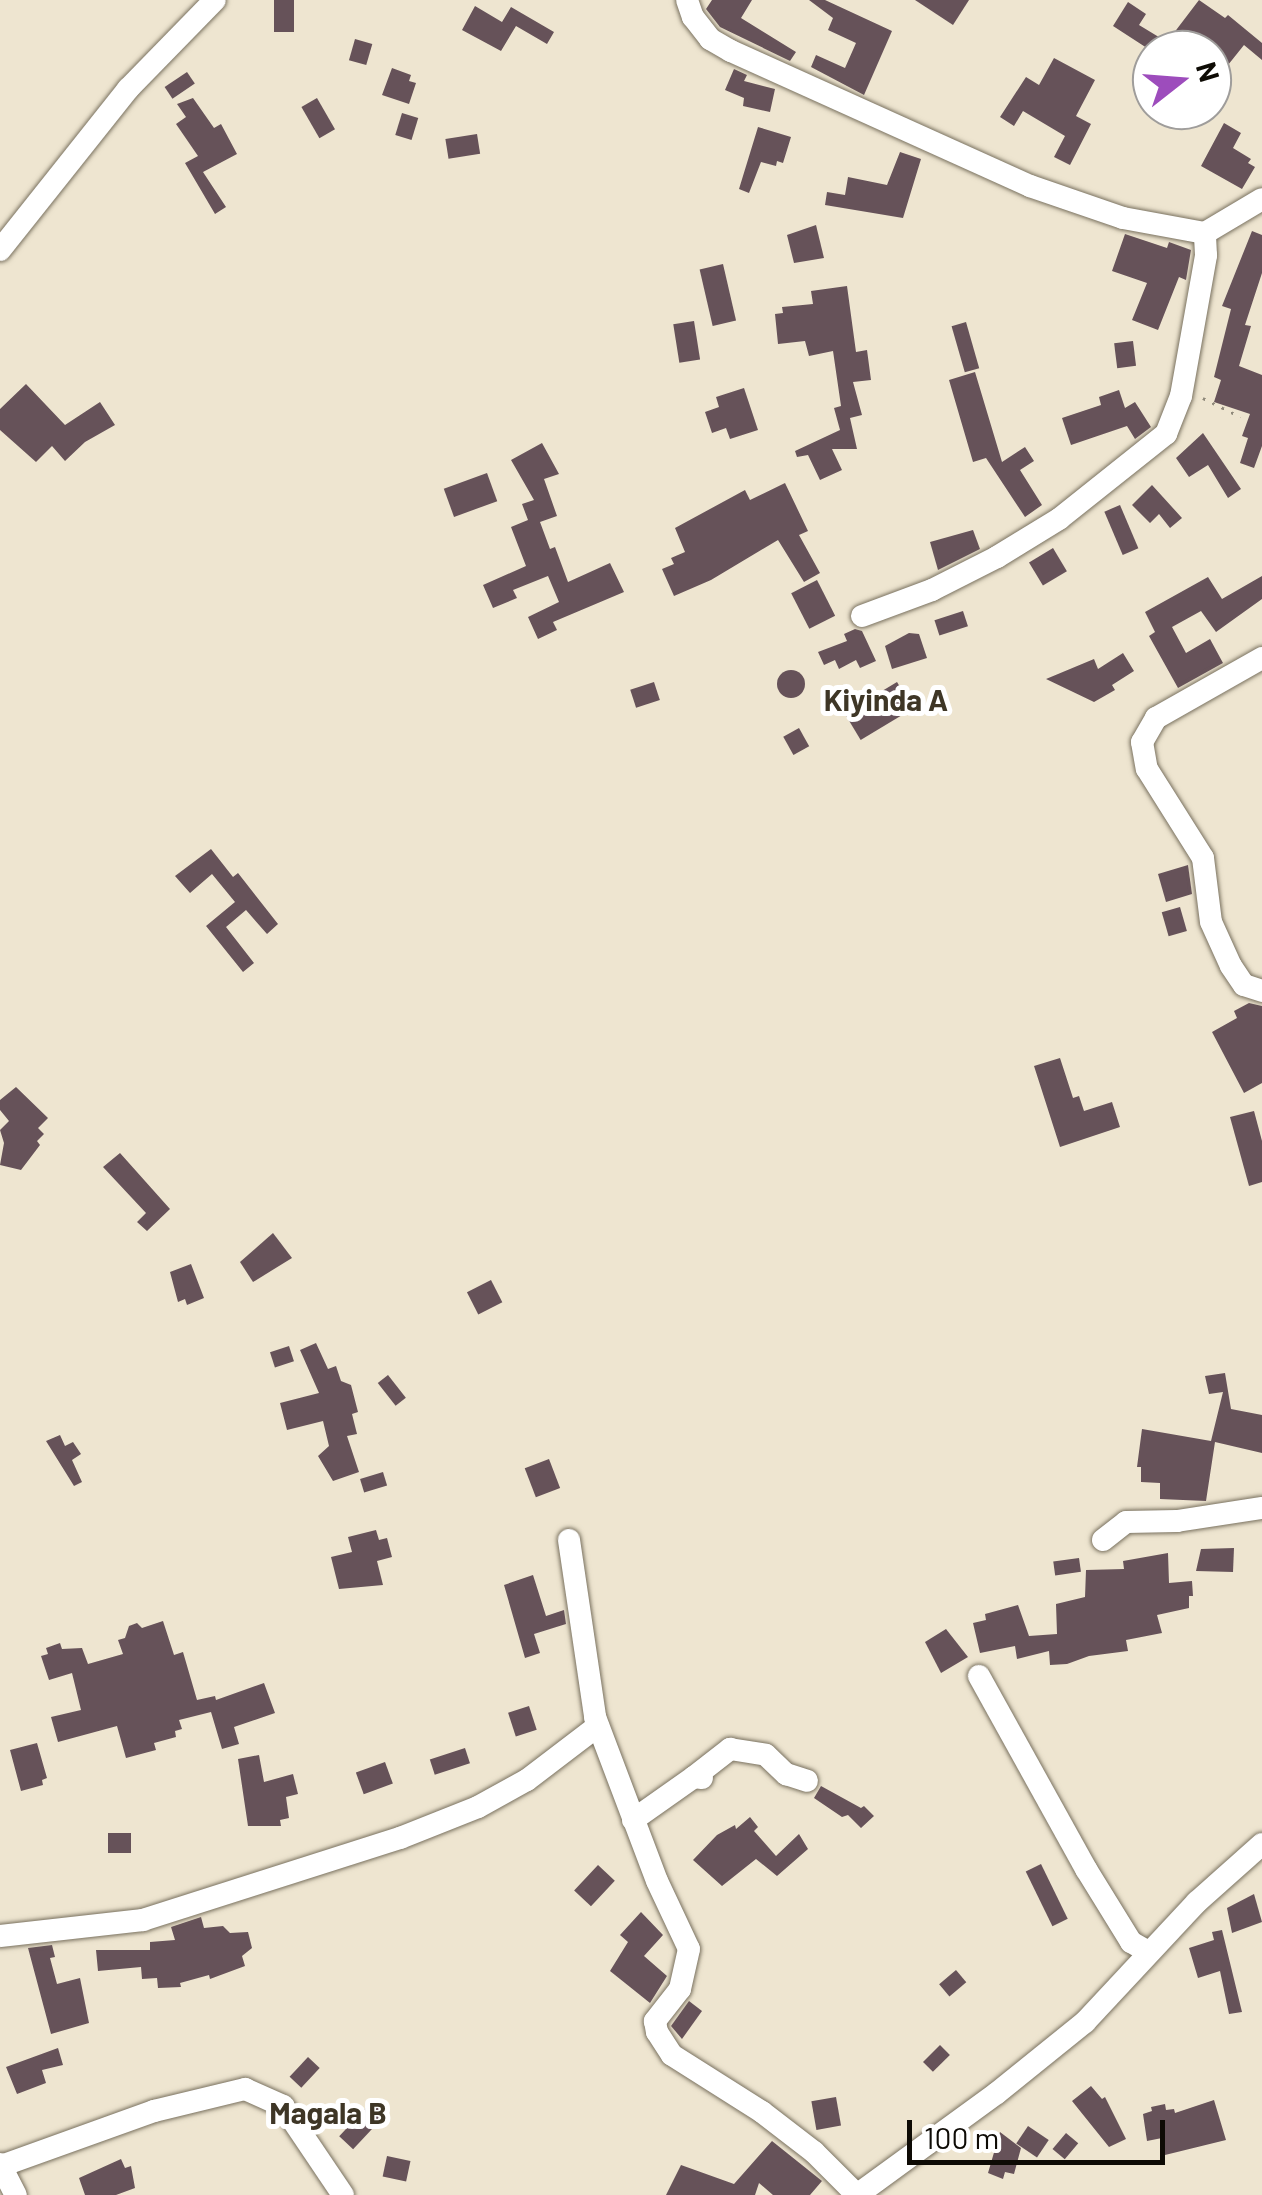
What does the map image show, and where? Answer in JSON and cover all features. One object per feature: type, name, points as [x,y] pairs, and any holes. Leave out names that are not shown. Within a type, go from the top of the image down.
[{"type":"street","points":[[0,250],[128,89],[216,0]]},
{"type":"street","points":[[688,0],[693,17],[710,39],[731,51],[1030,186],[1123,218],[1205,233],[1262,198]]},
{"type":"street","points":[[862,616],[932,590],[1059,519],[1166,434],[1181,396],[1206,255],[1205,233]]},
{"type":"street","points":[[1262,658],[1156,718],[1142,742],[1147,768],[1203,858],[1211,922],[1231,966],[1244,985],[1262,992]]},
{"type":"street","points":[[1104,1540],[1126,1522],[1177,1521],[1262,1508]]},
{"type":"street","points":[[569,1540],[598,1726],[689,1950],[680,1989],[656,2021],[664,2047],[762,2112],[814,2152],[857,2195],[997,2093],[1085,2022],[1148,1952],[1262,1844]]},
{"type":"street","points":[[979,1676],[1086,1869],[1131,1942],[1148,1952]]},
{"type":"street","points":[[0,1936],[143,1920],[400,1838],[478,1808],[527,1780],[598,1726]]},
{"type":"street","points":[[633,1820],[698,1778],[730,1750],[766,1755],[786,1774],[807,1780]]},
{"type":"street","points":[[16,2195],[0,2165],[154,2110],[244,2089],[283,2106],[343,2195]]},
{"type":"path","points":[[1184,374],[1207,404],[1240,417]]},
{"type":"building","points":[[274,0],[294,0],[294,32],[274,32]]},
{"type":"building","points":[[712,0],[752,0],[741,18],[796,52],[790,61],[720,27],[706,9]]},
{"type":"building","points":[[809,0],[825,0],[892,31],[864,95],[811,67],[816,55],[845,68],[856,43],[828,30],[833,18]]},
{"type":"building","points":[[915,0],[969,0],[953,25]]},
{"type":"building","points":[[1199,0],[1225,18],[1228,15],[1262,43],[1262,60],[1244,45],[1232,60],[1232,30],[1176,30]]},
{"type":"building","points":[[1128,2],[1146,14],[1139,25],[1147,30],[1132,30],[1132,38],[1113,26]]},
{"type":"building","points":[[475,6],[502,22],[511,7],[554,32],[547,44],[516,26],[501,51],[462,30]]},
{"type":"building","points":[[355,39],[372,44],[366,65],[349,60]]},
{"type":"building","points":[[1054,58],[1095,80],[1076,116],[1091,124],[1070,165],[1054,157],[1065,136],[1023,111],[1014,126],[1000,117],[1026,77],[1039,85]]},
{"type":"building","points":[[392,68],[411,75],[409,81],[416,83],[409,104],[382,95]]},
{"type":"building","points":[[734,69],[747,75],[744,81],[775,89],[770,112],[743,106],[744,98],[725,90]]},
{"type":"building","points":[[187,72],[195,84],[172,99],[165,87]]},
{"type":"building","points":[[193,98],[214,128],[221,124],[237,154],[203,172],[226,207],[215,214],[185,163],[198,156],[176,124],[186,117],[177,104]]},
{"type":"building","points":[[317,98],[335,129],[319,138],[301,107]]},
{"type":"building","points":[[402,113],[418,118],[412,140],[395,135]]},
{"type":"building","points":[[758,127],[791,137],[783,163],[777,161],[776,166],[761,162],[749,193],[739,189]]},
{"type":"building","points":[[1232,128],[1241,133],[1233,148],[1251,159],[1248,163],[1255,167],[1242,189],[1201,166],[1220,130]]},
{"type":"building","points":[[477,134],[480,154],[449,159],[445,139]]},
{"type":"building","points":[[900,152],[921,159],[903,218],[825,205],[827,192],[845,195],[848,177],[887,185]]},
{"type":"building","points":[[816,225],[824,258],[794,263],[787,235]]},
{"type":"building","points":[[1252,231],[1262,235],[1262,273],[1245,325],[1251,326],[1239,366],[1262,375],[1262,446],[1254,468],[1240,463],[1248,438],[1242,436],[1250,414],[1214,402],[1221,380],[1214,377],[1231,309],[1222,306]]},
{"type":"building","points":[[1125,234],[1167,248],[1169,242],[1191,250],[1186,280],[1179,277],[1158,330],[1132,320],[1147,283],[1112,271]]},
{"type":"building","points":[[723,264],[736,321],[713,326],[700,269]]},
{"type":"building","points":[[847,286],[856,352],[867,350],[871,380],[853,382],[862,415],[850,418],[857,449],[832,449],[842,470],[820,480],[808,455],[797,457],[795,451],[840,430],[834,408],[841,406],[833,351],[809,356],[805,341],[778,344],[775,314],[783,313],[782,307],[813,304],[811,291]]},
{"type":"building","points":[[694,321],[700,360],[679,363],[673,324]]},
{"type":"building","points":[[966,322],[979,368],[965,372],[952,326]]},
{"type":"building","points":[[1133,341],[1136,366],[1117,368],[1114,343]]},
{"type":"building","points":[[975,372],[1002,462],[1025,447],[1034,461],[1020,470],[1042,505],[1025,517],[986,458],[973,462],[949,380]]},
{"type":"building","points":[[26,384],[65,425],[100,402],[115,425],[85,442],[65,461],[52,446],[36,462],[0,430],[0,409]]},
{"type":"building","points":[[744,388],[758,430],[730,439],[726,428],[712,433],[705,412],[719,407],[716,397]]},
{"type":"building","points":[[1119,390],[1125,408],[1135,402],[1151,427],[1135,439],[1127,426],[1071,445],[1062,418],[1101,405],[1099,397]]},
{"type":"building","points":[[1203,433],[1241,489],[1228,498],[1208,465],[1189,477],[1176,458]]},
{"type":"building","points":[[542,443],[559,474],[544,479],[557,516],[540,522],[550,549],[555,547],[568,582],[610,563],[624,592],[553,622],[557,630],[538,639],[528,617],[559,602],[548,576],[513,590],[517,598],[493,608],[483,585],[526,566],[511,527],[528,520],[522,504],[534,500],[511,460]]},
{"type":"building","points":[[487,473],[497,501],[454,517],[444,489]]},
{"type":"building","points":[[785,483],[808,531],[799,535],[820,573],[804,582],[778,540],[711,580],[674,596],[662,569],[674,564],[671,558],[685,552],[675,528],[745,490],[750,500]]},
{"type":"building","points":[[1152,485],[1182,518],[1170,528],[1159,514],[1150,523],[1132,505]]},
{"type":"building","points":[[1120,505],[1138,548],[1123,555],[1104,512]]},
{"type":"building","points":[[973,530],[980,549],[938,570],[930,542]]},
{"type":"building","points":[[1053,548],[1067,571],[1043,586],[1029,562]]},
{"type":"building","points":[[1262,576],[1262,599],[1216,632],[1201,611],[1172,627],[1186,653],[1210,639],[1223,663],[1178,688],[1149,636],[1155,632],[1145,612],[1208,577],[1222,599]]},
{"type":"building","points":[[817,580],[835,616],[809,629],[791,593]]},
{"type":"building","points":[[963,611],[968,626],[939,635],[934,620]]},
{"type":"building","points":[[855,629],[862,631],[876,661],[860,668],[856,660],[839,669],[835,660],[824,665],[818,652],[847,641],[844,634]]},
{"type":"building","points":[[909,633],[919,634],[927,658],[892,669],[885,646]]},
{"type":"building","points":[[1123,653],[1134,671],[1112,685],[1115,690],[1094,702],[1046,679],[1094,659],[1098,669]]},
{"type":"building","points":[[791,670],[801,674],[805,684],[801,694],[791,698],[781,694],[777,684],[781,674]]},
{"type":"building","points":[[654,682],[660,700],[636,708],[630,690]]},
{"type":"building","points":[[897,682],[913,709],[861,740],[845,713]]},
{"type":"building","points":[[799,728],[809,746],[793,755],[783,737]]},
{"type":"building","points":[[211,849],[233,877],[238,873],[278,924],[267,934],[246,910],[226,927],[254,963],[243,972],[206,926],[235,902],[212,874],[190,893],[175,876]]},
{"type":"building","points":[[1188,865],[1192,894],[1166,902],[1158,874]]},
{"type":"building","points":[[1180,907],[1187,931],[1169,936],[1162,912]]},
{"type":"building","points":[[1249,1003],[1262,1006],[1262,1083],[1244,1093],[1212,1032],[1237,1018],[1234,1011]]},
{"type":"building","points":[[1060,1058],[1073,1098],[1079,1096],[1084,1111],[1112,1102],[1120,1127],[1060,1147],[1034,1066]]},
{"type":"building","points":[[16,1087],[48,1118],[38,1128],[44,1134],[37,1141],[40,1145],[21,1170],[0,1165],[4,1143],[0,1130],[9,1121],[0,1110],[0,1100]]},
{"type":"building","points":[[1254,1111],[1262,1141],[1262,1182],[1249,1186],[1230,1117]]},
{"type":"building","points":[[120,1153],[170,1209],[147,1231],[137,1222],[146,1213],[103,1167]]},
{"type":"building","points":[[273,1233],[292,1258],[253,1282],[240,1262]]},
{"type":"building","points":[[191,1264],[204,1298],[187,1305],[185,1299],[178,1302],[170,1272]]},
{"type":"building","points":[[491,1280],[502,1302],[478,1315],[467,1292]]},
{"type":"building","points":[[316,1343],[328,1369],[336,1366],[341,1381],[351,1385],[358,1412],[352,1414],[357,1434],[347,1436],[359,1472],[333,1481],[318,1456],[329,1446],[323,1421],[287,1430],[280,1403],[319,1393],[300,1350]]},
{"type":"building","points":[[289,1346],[294,1361],[275,1367],[270,1352]]},
{"type":"building","points":[[1225,1373],[1231,1409],[1262,1415],[1262,1453],[1215,1442],[1206,1501],[1160,1499],[1160,1483],[1141,1482],[1141,1467],[1137,1467],[1142,1429],[1211,1441],[1223,1392],[1209,1394],[1205,1376]]},
{"type":"building","points":[[388,1375],[406,1398],[396,1406],[378,1383]]},
{"type":"building","points":[[60,1435],[65,1446],[73,1442],[81,1454],[72,1460],[82,1482],[74,1486],[46,1441]]},
{"type":"building","points":[[549,1459],[560,1488],[536,1497],[525,1468]]},
{"type":"building","points":[[383,1472],[387,1485],[364,1492],[360,1479]]},
{"type":"building","points":[[376,1530],[379,1540],[387,1538],[392,1557],[377,1561],[383,1585],[339,1589],[331,1557],[352,1552],[348,1537]]},
{"type":"building","points":[[1234,1548],[1233,1572],[1196,1571],[1201,1549]]},
{"type":"building","points":[[1168,1553],[1169,1583],[1192,1581],[1193,1596],[1189,1596],[1189,1608],[1157,1615],[1162,1633],[1126,1640],[1128,1651],[1089,1656],[1067,1664],[1050,1665],[1049,1651],[1017,1659],[1015,1646],[980,1653],[973,1623],[986,1620],[985,1614],[1018,1605],[1029,1636],[1057,1634],[1056,1604],[1085,1597],[1086,1570],[1124,1569],[1123,1561]]},
{"type":"building","points":[[1079,1558],[1081,1572],[1055,1575],[1053,1562]]},
{"type":"building","points":[[533,1575],[546,1616],[564,1610],[566,1624],[534,1634],[540,1653],[525,1658],[504,1585]]},
{"type":"building","points":[[163,1621],[174,1655],[183,1652],[197,1700],[215,1696],[216,1700],[264,1683],[275,1713],[234,1727],[239,1744],[222,1749],[211,1712],[179,1720],[182,1729],[175,1731],[176,1737],[154,1743],[156,1750],[126,1758],[117,1726],[58,1742],[51,1717],[81,1710],[72,1673],[49,1680],[41,1656],[48,1654],[46,1648],[60,1643],[62,1649],[82,1648],[88,1664],[123,1654],[118,1640],[125,1638],[129,1626],[137,1623],[142,1628]]},
{"type":"building","points":[[946,1629],[968,1657],[941,1673],[925,1642]]},
{"type":"building","points":[[529,1706],[537,1730],[516,1737],[508,1713]]},
{"type":"building","points":[[37,1743],[47,1778],[42,1780],[43,1785],[21,1791],[10,1750]]},
{"type":"building","points":[[465,1748],[470,1763],[435,1775],[430,1759]]},
{"type":"building","points":[[259,1755],[264,1782],[293,1774],[298,1794],[286,1797],[289,1818],[280,1820],[281,1826],[248,1826],[238,1759]]},
{"type":"building","points":[[385,1762],[393,1784],[364,1794],[356,1773]]},
{"type":"building","points":[[821,1786],[861,1808],[864,1806],[874,1816],[861,1828],[848,1815],[842,1817],[814,1798]]},
{"type":"building","points":[[750,1817],[758,1827],[754,1831],[776,1856],[799,1834],[808,1849],[777,1876],[756,1859],[722,1886],[693,1860],[717,1835],[735,1825],[736,1829]]},
{"type":"building","points":[[108,1833],[131,1833],[131,1853],[108,1853]]},
{"type":"building","points":[[1041,1864],[1068,1919],[1052,1926],[1026,1871]]},
{"type":"building","points":[[598,1865],[615,1881],[591,1906],[574,1891]]},
{"type":"building","points":[[1254,1894],[1262,1922],[1232,1933],[1227,1908]]},
{"type":"building","points":[[641,1912],[663,1935],[644,1956],[667,1976],[650,2003],[610,1971],[628,1942],[620,1935]]},
{"type":"building","points":[[201,1917],[204,1928],[223,1926],[230,1933],[248,1932],[252,1948],[242,1956],[245,1966],[210,1979],[209,1975],[180,1983],[181,1987],[158,1988],[157,1978],[142,1979],[141,1967],[98,1971],[96,1950],[150,1950],[150,1942],[175,1940],[171,1927]]},
{"type":"building","points":[[1222,1930],[1242,2012],[1229,2014],[1220,1971],[1198,1978],[1189,1948],[1214,1940],[1212,1932]]},
{"type":"building","points":[[52,1945],[55,1957],[50,1958],[57,1984],[80,1978],[89,2023],[51,2034],[28,1948]]},
{"type":"building","points":[[956,1970],[966,1982],[949,1996],[939,1984]]},
{"type":"building","points":[[689,2001],[702,2011],[682,2039],[671,2026]]},
{"type":"building","points":[[940,2045],[950,2055],[933,2072],[923,2062]]},
{"type":"building","points":[[58,2048],[63,2065],[42,2070],[46,2083],[17,2094],[6,2067]]},
{"type":"building","points":[[308,2057],[320,2068],[301,2088],[290,2077]]},
{"type":"building","points":[[1091,2086],[1102,2099],[1105,2097],[1126,2139],[1109,2147],[1072,2101]]},
{"type":"building","points":[[836,2097],[841,2126],[816,2130],[811,2101]]},
{"type":"building","points":[[374,2099],[388,2112],[353,2149],[339,2136]]},
{"type":"building","points":[[1214,2100],[1226,2140],[1165,2155],[1162,2138],[1147,2141],[1143,2114],[1152,2111],[1151,2107],[1165,2104],[1166,2110],[1174,2109],[1175,2113]]},
{"type":"building","points":[[1028,2126],[1049,2140],[1037,2157],[1016,2143]]},
{"type":"building","points":[[1000,2132],[1021,2148],[1014,2174],[1005,2172],[1003,2179],[988,2173]]},
{"type":"building","points":[[1066,2133],[1078,2143],[1065,2159],[1053,2149]]},
{"type":"building","points":[[772,2141],[822,2181],[810,2195],[773,2195],[759,2183],[755,2195],[666,2195],[681,2165],[734,2184]]},
{"type":"building","points":[[387,2156],[410,2161],[406,2182],[383,2177]]},
{"type":"building","points":[[121,2159],[125,2168],[131,2166],[135,2188],[116,2195],[85,2195],[79,2178]]},
{"type":"district","name":"Kiyinda A","points":[[886,699]]},
{"type":"district","name":"Magala B","points":[[328,2112]]}]
